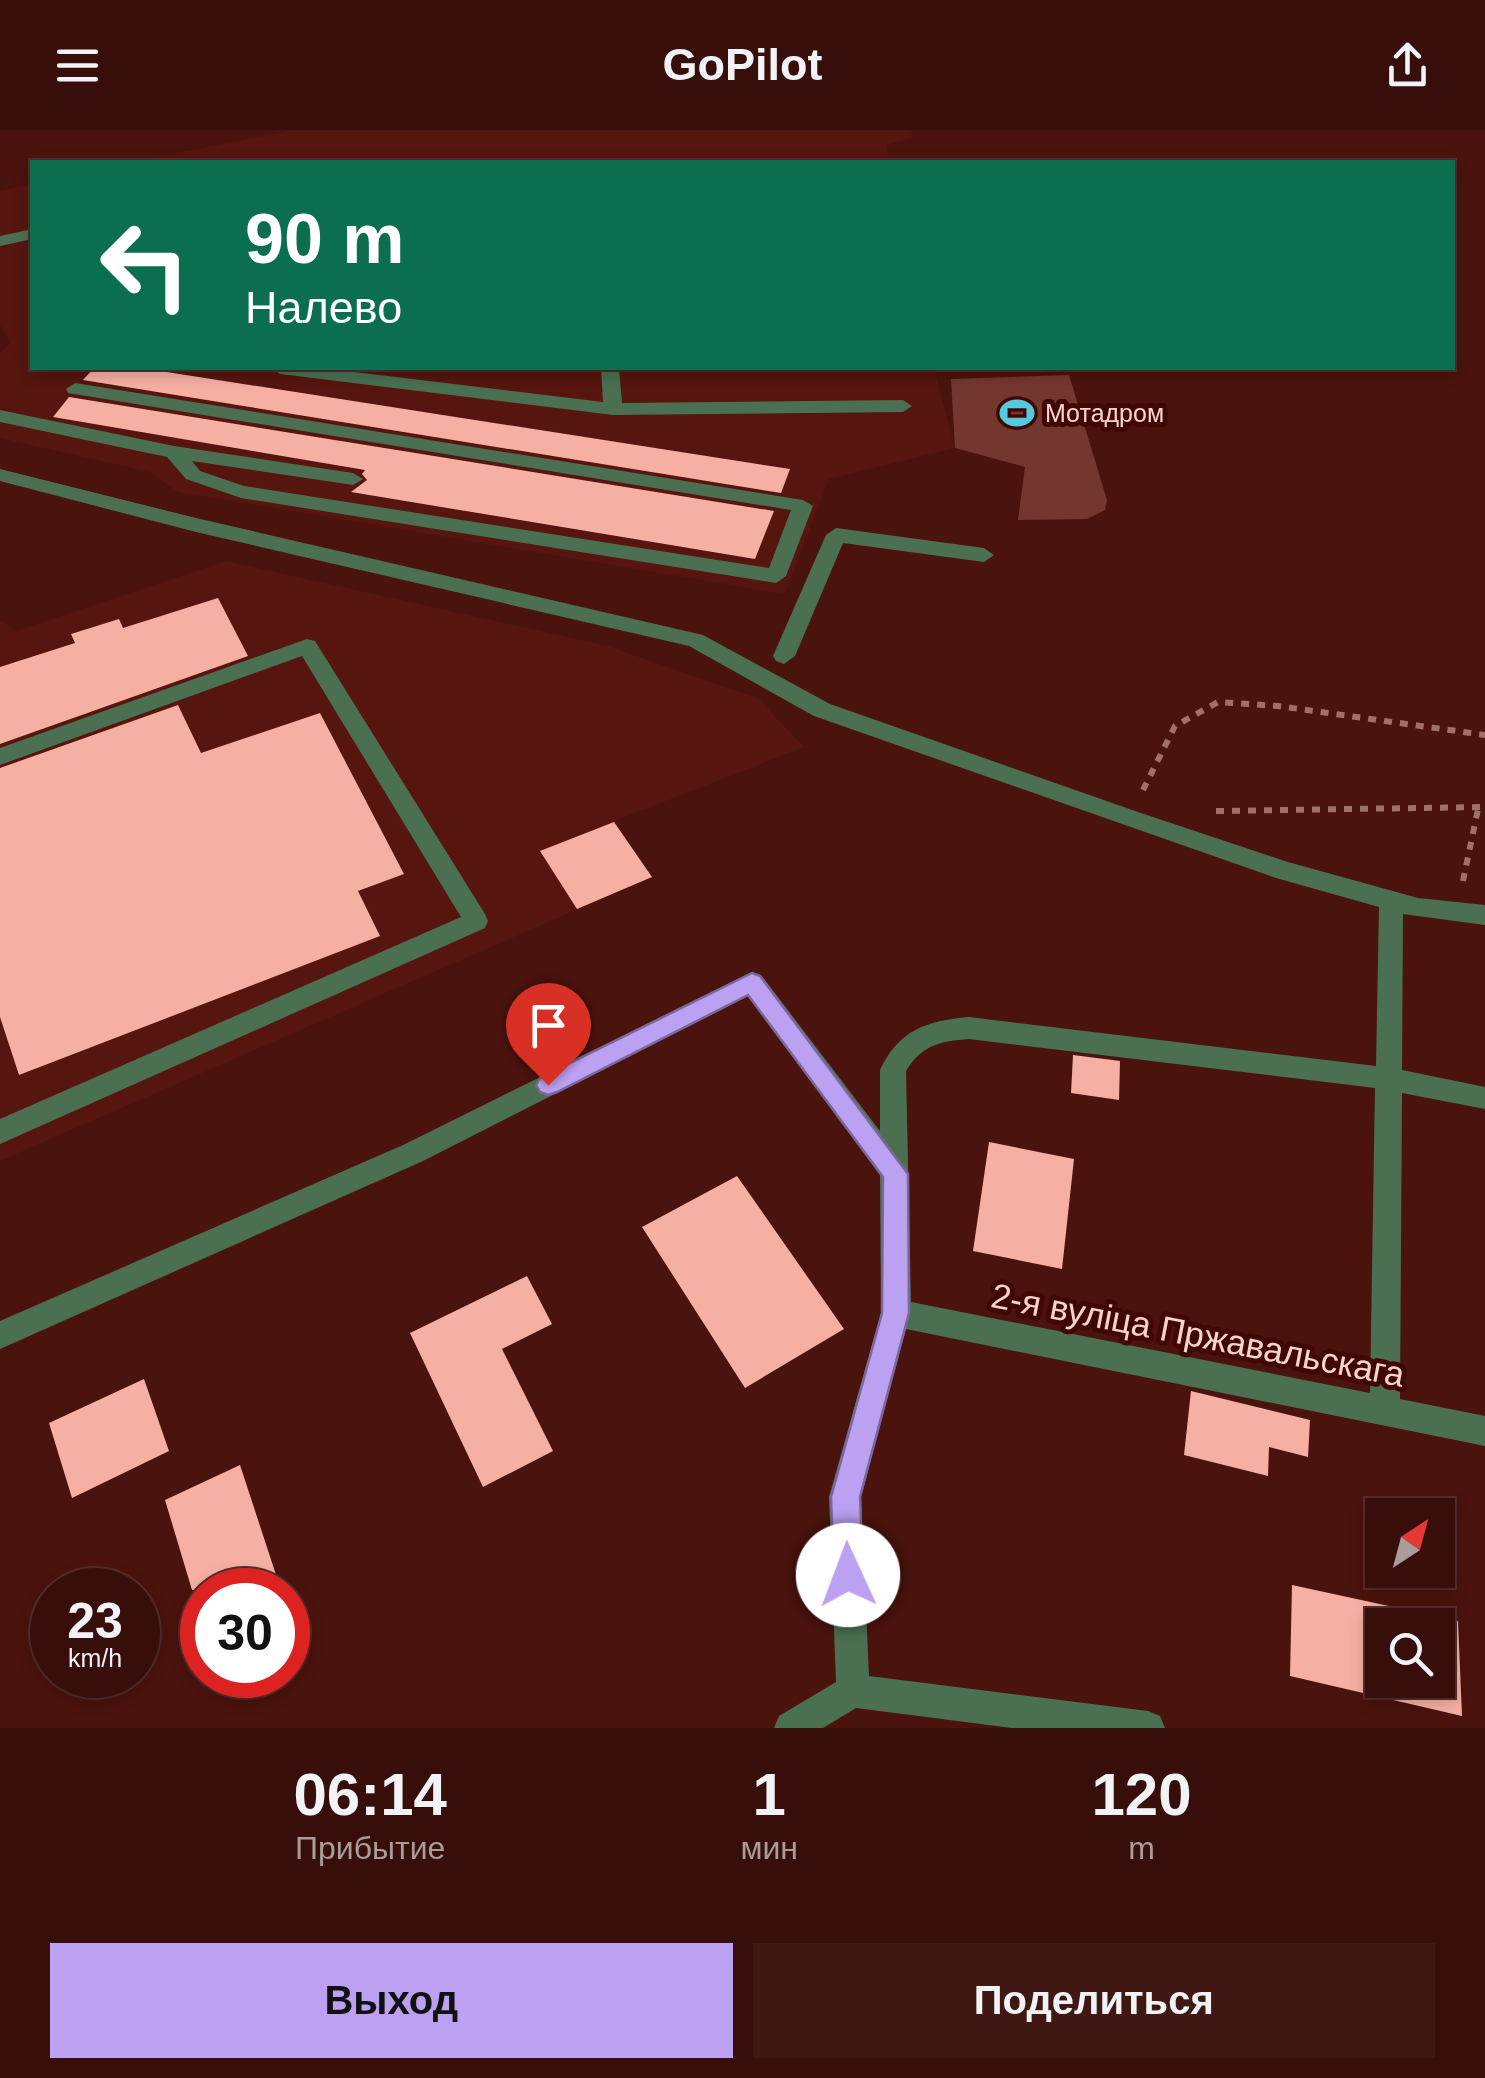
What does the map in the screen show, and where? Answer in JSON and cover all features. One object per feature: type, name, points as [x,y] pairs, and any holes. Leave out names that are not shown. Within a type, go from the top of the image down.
[{"type":"street","points":[[0,241],[30,234]]},
{"type":"street","points":[[307,370],[375,375],[613,409],[903,406]]},
{"type":"street","points":[[610,370],[613,409]]},
{"type":"street","points":[[76,390],[803,506],[776,576],[241,492],[194,475],[174,452]]},
{"type":"street","points":[[0,416],[174,452],[353,478]]},
{"type":"street","points":[[0,475],[196,525],[695,640],[822,710],[1130,818],[1285,871],[1418,908],[1485,915]]},
{"type":"street","points":[[784,656],[836,535],[984,555]]},
{"type":"street","points":[[0,758],[307,646],[476,920],[0,1132]]},
{"type":"street","points":[[1386,1411],[1391,900]]},
{"type":"street","points":[[0,1335],[413,1153],[752,982],[896,1174]]},
{"type":"street","points":[[853,1691],[846,1497],[896,1313],[894,1070],[906,1045],[932,1030],[969,1028],[1390,1080],[1485,1098]]},
{"type":"street","name":"2-я вуліца Пржавальскага","points":[[896,1313],[1485,1431]]},
{"type":"street","points":[[791,1728],[853,1691],[1148,1728]]},
{"type":"path","points":[[1130,818],[1176,726],[1218,702],[1278,706],[1485,735]]},
{"type":"path","points":[[1202,812],[1482,808],[1456,912]]},
{"type":"shaded area","points":[[293,130],[911,130],[913,138],[886,145],[890,160],[141,160]]},
{"type":"shaded area","points":[[30,184],[30,370],[935,370],[955,448],[829,479],[785,594],[178,492],[149,472],[0,438],[0,353],[10,342],[0,325],[0,191]]},
{"type":"shaded area","name":"Мотадром","points":[[1069,375],[1107,500],[1105,510],[1087,519],[1018,520],[1025,467],[955,448],[951,379]]},
{"type":"shaded area","points":[[226,561],[608,646],[759,699],[804,747],[615,821],[652,877],[0,1161],[0,620],[16,631]]},
{"type":"building","points":[[92,370],[154,370],[790,469],[781,493],[83,380]]},
{"type":"building","points":[[69,397],[774,511],[755,559],[351,492],[367,480],[362,474],[365,470],[53,417]]},
{"type":"building","points":[[218,598],[248,656],[0,744],[0,667],[75,643],[71,634],[119,619],[123,628]]},
{"type":"building","points":[[178,705],[201,753],[320,713],[404,874],[358,891],[380,936],[19,1075],[0,1017],[0,768]]},
{"type":"building","points":[[614,822],[652,877],[577,909],[540,851]]},
{"type":"building","points":[[1073,1055],[1120,1061],[1119,1100],[1071,1093]]},
{"type":"building","points":[[989,1142],[1074,1159],[1062,1269],[973,1251]]},
{"type":"building","points":[[737,1176],[844,1329],[745,1388],[642,1227]]},
{"type":"building","points":[[527,1276],[552,1324],[502,1349],[553,1451],[483,1487],[410,1333]]},
{"type":"building","points":[[144,1379],[169,1451],[72,1498],[49,1423]]},
{"type":"building","points":[[1191,1391],[1310,1420],[1308,1457],[1269,1447],[1268,1476],[1184,1455]]},
{"type":"building","points":[[240,1465],[274,1568],[185,1568],[165,1500]]},
{"type":"building","points":[[1292,1585],[1398,1608],[1365,1608],[1365,1693],[1290,1676]]},
{"type":"building","points":[[1455,1620],[1458,1621],[1462,1716],[1385,1698],[1455,1698]]},
{"type":"place","name":"Мотадром","points":[[1017,413]]},
{"type":"route","points":[[548,1085],[752,982],[896,1174],[896,1313],[846,1497],[848,1575]]}]
